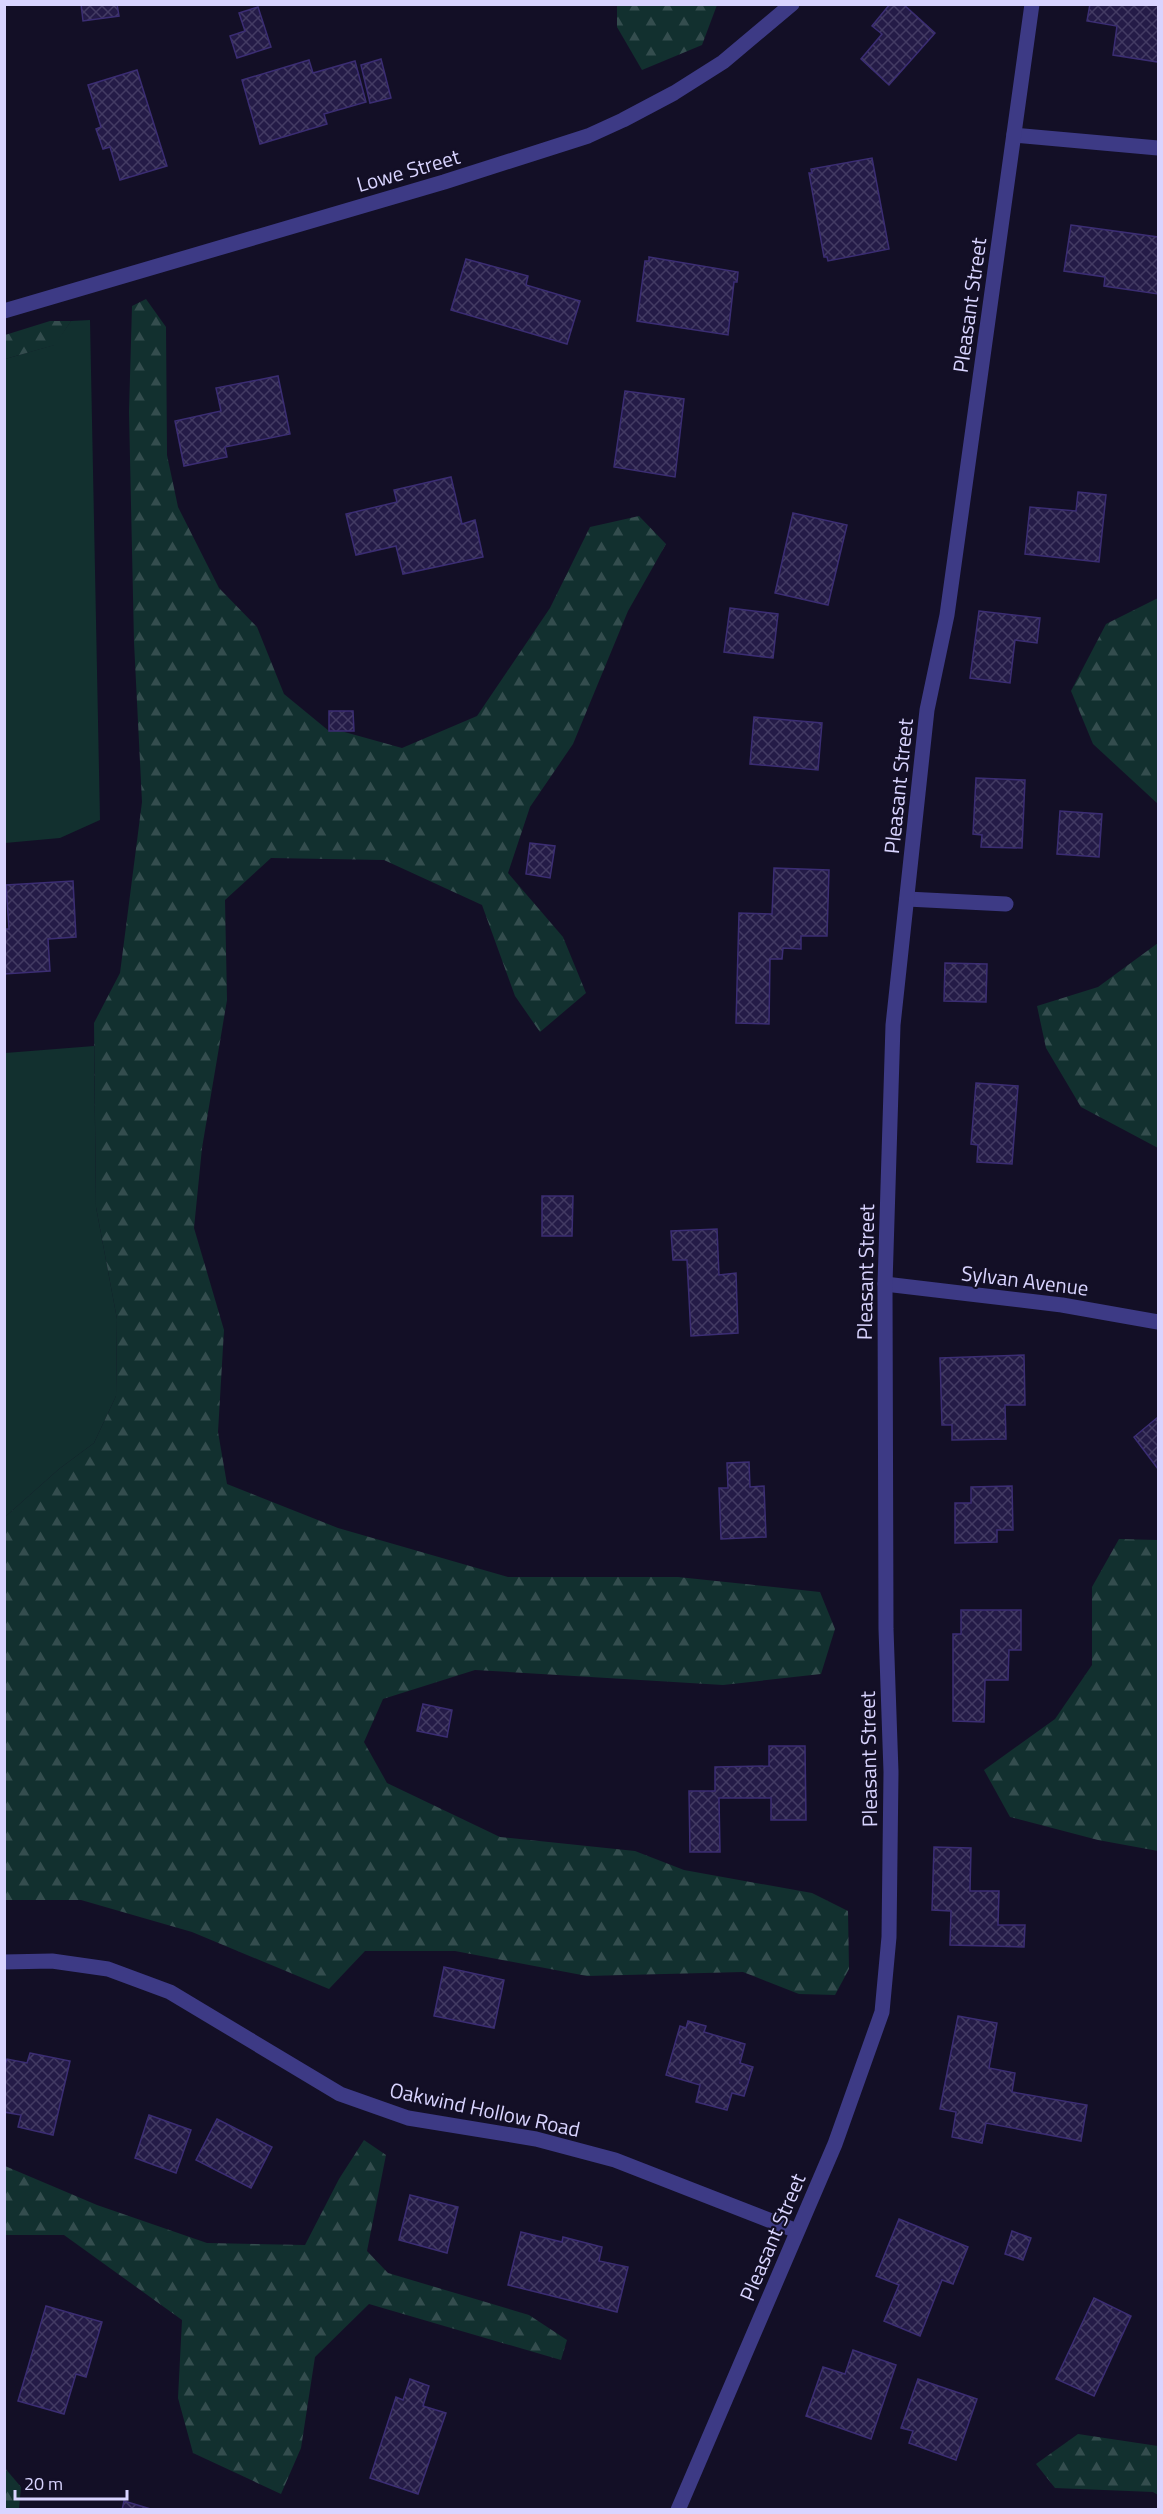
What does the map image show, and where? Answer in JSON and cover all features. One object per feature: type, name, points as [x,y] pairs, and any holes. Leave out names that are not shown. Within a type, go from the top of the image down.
[{"type":"street","name":"Lowe Street","points":[[4,311],[444,182],[588,136],[674,93],[723,62],[792,4]]},
{"type":"street","name":"Pleasant Street","points":[[678,2510],[835,2144],[882,2012],[887,1959],[891,1772],[886,1629],[885,1284],[893,1025],[927,710],[947,615],[1032,4]]},
{"type":"street","points":[[1014,135],[1158,148]]},
{"type":"street","points":[[907,898],[1006,904]]},
{"type":"street","name":"Sylvan Avenue","points":[[885,1284],[1062,1305],[1158,1322]]},
{"type":"street","name":"Oakwind Hollow Road","points":[[4,1962],[52,1961],[108,1969],[170,1992],[340,2094],[408,2118],[536,2139],[615,2160],[797,2231]]},
{"type":"green space","points":[[617,4],[717,5],[702,45],[642,70],[617,27]]},
{"type":"green space","points":[[146,299],[166,327],[167,455],[178,507],[219,588],[257,627],[284,694],[329,731],[341,731],[402,748],[477,716],[550,608],[590,527],[639,516],[666,544],[628,611],[573,744],[530,807],[508,873],[563,937],[586,993],[540,1032],[515,996],[482,905],[384,860],[271,858],[225,900],[227,1000],[202,1148],[194,1228],[224,1330],[218,1432],[227,1484],[338,1528],[508,1577],[678,1577],[820,1592],[835,1629],[821,1674],[723,1685],[475,1670],[383,1699],[364,1742],[387,1783],[500,1837],[635,1851],[684,1870],[812,1893],[848,1911],[849,1969],[835,1995],[799,1994],[743,1972],[587,1976],[455,1951],[365,1951],[329,1989],[192,1932],[81,1900],[5,1900],[5,1517],[59,1469],[94,1443],[116,1396],[117,1319],[96,1207],[94,1023],[120,973],[142,802],[134,642],[129,412],[132,306]]},
{"type":"green space","points":[[90,320],[100,820],[60,838],[5,843],[5,359],[54,345],[71,321]]},
{"type":"green space","points":[[50,321],[71,321],[55,345],[5,359],[5,335]]},
{"type":"green space","points":[[1158,598],[1158,804],[1093,744],[1071,691],[1106,624]]},
{"type":"green space","points":[[1158,943],[1158,1148],[1081,1107],[1046,1048],[1037,1006],[1098,987]]},
{"type":"green space","points":[[94,1046],[96,1207],[117,1319],[116,1396],[94,1443],[59,1469],[5,1517],[5,1053]]},
{"type":"green space","points":[[1119,1539],[1158,1540],[1158,1851],[1098,1840],[1010,1817],[984,1770],[1055,1719],[1092,1665],[1092,1587]]},
{"type":"green space","points":[[364,2140],[386,2155],[367,2251],[388,2273],[529,2315],[567,2340],[561,2360],[369,2304],[315,2357],[301,2448],[281,2494],[193,2453],[178,2398],[182,2320],[64,2235],[5,2235],[5,2166],[97,2205],[207,2243],[305,2245],[339,2179]]},
{"type":"green space","points":[[1078,2434],[1158,2446],[1158,2495],[1153,2492],[1055,2488],[1036,2464]]},
{"type":"green space","points":[[4,2467],[21,2487],[19,2509],[5,2509]]},
{"type":"building","points":[[81,4],[117,4],[119,16],[83,21]]},
{"type":"building","points":[[890,4],[903,4],[935,33],[889,85],[861,59],[882,34],[872,26]]},
{"type":"building","points":[[1090,4],[1158,5],[1158,62],[1113,55],[1117,26],[1087,21]]},
{"type":"building","points":[[258,7],[271,47],[237,58],[230,36],[245,31],[239,13]]},
{"type":"building","points":[[381,59],[391,98],[370,103],[361,65]]},
{"type":"building","points":[[309,60],[313,73],[355,61],[366,102],[324,114],[327,124],[260,144],[242,80]]},
{"type":"building","points":[[137,70],[167,166],[120,180],[110,147],[103,149],[96,129],[101,127],[88,85]]},
{"type":"building","points":[[872,158],[889,249],[828,261],[827,257],[824,257],[809,173],[812,173],[811,169]]},
{"type":"building","points":[[1071,225],[1158,237],[1158,294],[1104,286],[1105,277],[1064,271]]},
{"type":"building","points":[[649,257],[738,272],[737,282],[734,282],[728,335],[637,321],[645,261],[649,261]]},
{"type":"building","points":[[466,259],[528,276],[526,285],[580,301],[567,344],[451,310]]},
{"type":"building","points":[[278,376],[290,434],[225,447],[227,457],[184,466],[175,421],[221,411],[216,388]]},
{"type":"building","points":[[625,391],[684,399],[675,477],[614,467]]},
{"type":"building","points":[[451,477],[462,524],[475,520],[483,557],[403,574],[396,546],[356,555],[346,514],[397,502],[394,490]]},
{"type":"building","points":[[1078,492],[1106,495],[1099,562],[1025,554],[1030,507],[1076,511]]},
{"type":"building","points":[[793,513],[847,525],[828,605],[775,593]]},
{"type":"building","points":[[730,608],[778,614],[773,658],[724,652]]},
{"type":"building","points":[[979,611],[1040,618],[1037,643],[1015,640],[1010,683],[970,678]]},
{"type":"building","points":[[329,711],[353,711],[354,731],[329,731]]},
{"type":"building","points":[[754,717],[822,723],[818,770],[750,764]]},
{"type":"building","points":[[976,778],[1025,780],[1022,848],[981,847],[982,835],[973,834]]},
{"type":"building","points":[[1060,811],[1102,814],[1099,857],[1057,854]]},
{"type":"building","points":[[530,843],[555,846],[550,878],[526,874]]},
{"type":"building","points":[[774,868],[829,870],[827,936],[801,936],[801,949],[783,948],[782,959],[770,959],[769,1024],[736,1023],[739,913],[772,914]]},
{"type":"building","points":[[73,881],[76,937],[48,939],[50,971],[4,974],[4,929],[9,929],[6,885]]},
{"type":"building","points":[[945,963],[987,964],[986,1002],[944,1001]]},
{"type":"building","points":[[976,1083],[1018,1086],[1012,1164],[977,1162],[978,1145],[971,1144]]},
{"type":"building","points":[[542,1196],[573,1196],[572,1236],[542,1236]]},
{"type":"building","points":[[717,1229],[719,1275],[736,1273],[738,1333],[691,1336],[687,1260],[673,1260],[671,1231]]},
{"type":"building","points":[[1024,1355],[1025,1405],[1005,1405],[1006,1439],[952,1440],[952,1425],[942,1425],[940,1358]]},
{"type":"building","points":[[1158,1417],[1158,1469],[1134,1437]]},
{"type":"building","points":[[749,1462],[750,1487],[764,1486],[766,1537],[721,1539],[719,1488],[728,1488],[727,1463]]},
{"type":"building","points":[[1012,1486],[1013,1530],[997,1530],[997,1542],[955,1543],[955,1503],[971,1503],[971,1487]]},
{"type":"building","points":[[961,1610],[1021,1610],[1021,1650],[1009,1650],[1008,1680],[985,1680],[984,1722],[953,1721],[953,1634],[961,1634]]},
{"type":"building","points":[[423,1704],[452,1710],[447,1737],[417,1731]]},
{"type":"building","points":[[769,1746],[805,1746],[806,1820],[771,1820],[771,1798],[719,1798],[720,1852],[690,1852],[689,1791],[715,1791],[715,1767],[769,1766]]},
{"type":"building","points":[[934,1847],[971,1848],[970,1891],[999,1891],[998,1925],[1025,1925],[1024,1947],[950,1945],[951,1911],[932,1910]]},
{"type":"building","points":[[444,1967],[504,1980],[494,2028],[434,2016]]},
{"type":"building","points":[[958,2016],[997,2023],[989,2068],[1015,2073],[1012,2092],[1087,2105],[1081,2141],[986,2123],[982,2143],[952,2137],[956,2112],[940,2109]]},
{"type":"building","points":[[688,2021],[706,2026],[704,2032],[745,2044],[740,2063],[753,2067],[744,2096],[732,2093],[727,2110],[696,2102],[700,2085],[666,2075],[680,2026],[686,2028]]},
{"type":"building","points":[[30,2053],[70,2061],[53,2135],[18,2127],[21,2115],[4,2112],[4,2067],[7,2059],[27,2063]]},
{"type":"building","points":[[149,2115],[191,2130],[176,2173],[135,2158]]},
{"type":"building","points":[[217,2119],[272,2147],[251,2188],[196,2160]]},
{"type":"building","points":[[410,2195],[458,2207],[447,2253],[399,2240]]},
{"type":"building","points":[[899,2219],[968,2247],[953,2284],[942,2280],[920,2336],[884,2321],[899,2285],[876,2276]]},
{"type":"building","points":[[1012,2231],[1031,2238],[1023,2260],[1005,2254]]},
{"type":"building","points":[[521,2232],[562,2242],[563,2237],[602,2247],[599,2261],[628,2267],[617,2312],[508,2285]]},
{"type":"building","points":[[1094,2298],[1131,2316],[1094,2396],[1056,2379]]},
{"type":"building","points":[[46,2306],[102,2322],[86,2377],[76,2374],[64,2414],[18,2401]]},
{"type":"building","points":[[853,2350],[896,2365],[871,2439],[806,2416],[823,2367],[845,2374]]},
{"type":"building","points":[[410,2379],[429,2386],[423,2406],[446,2413],[418,2494],[370,2478],[396,2397],[403,2400]]},
{"type":"building","points":[[918,2379],[977,2399],[956,2460],[909,2443],[913,2431],[901,2428]]},
{"type":"building","points":[[124,2501],[154,2510],[122,2510]]}]
